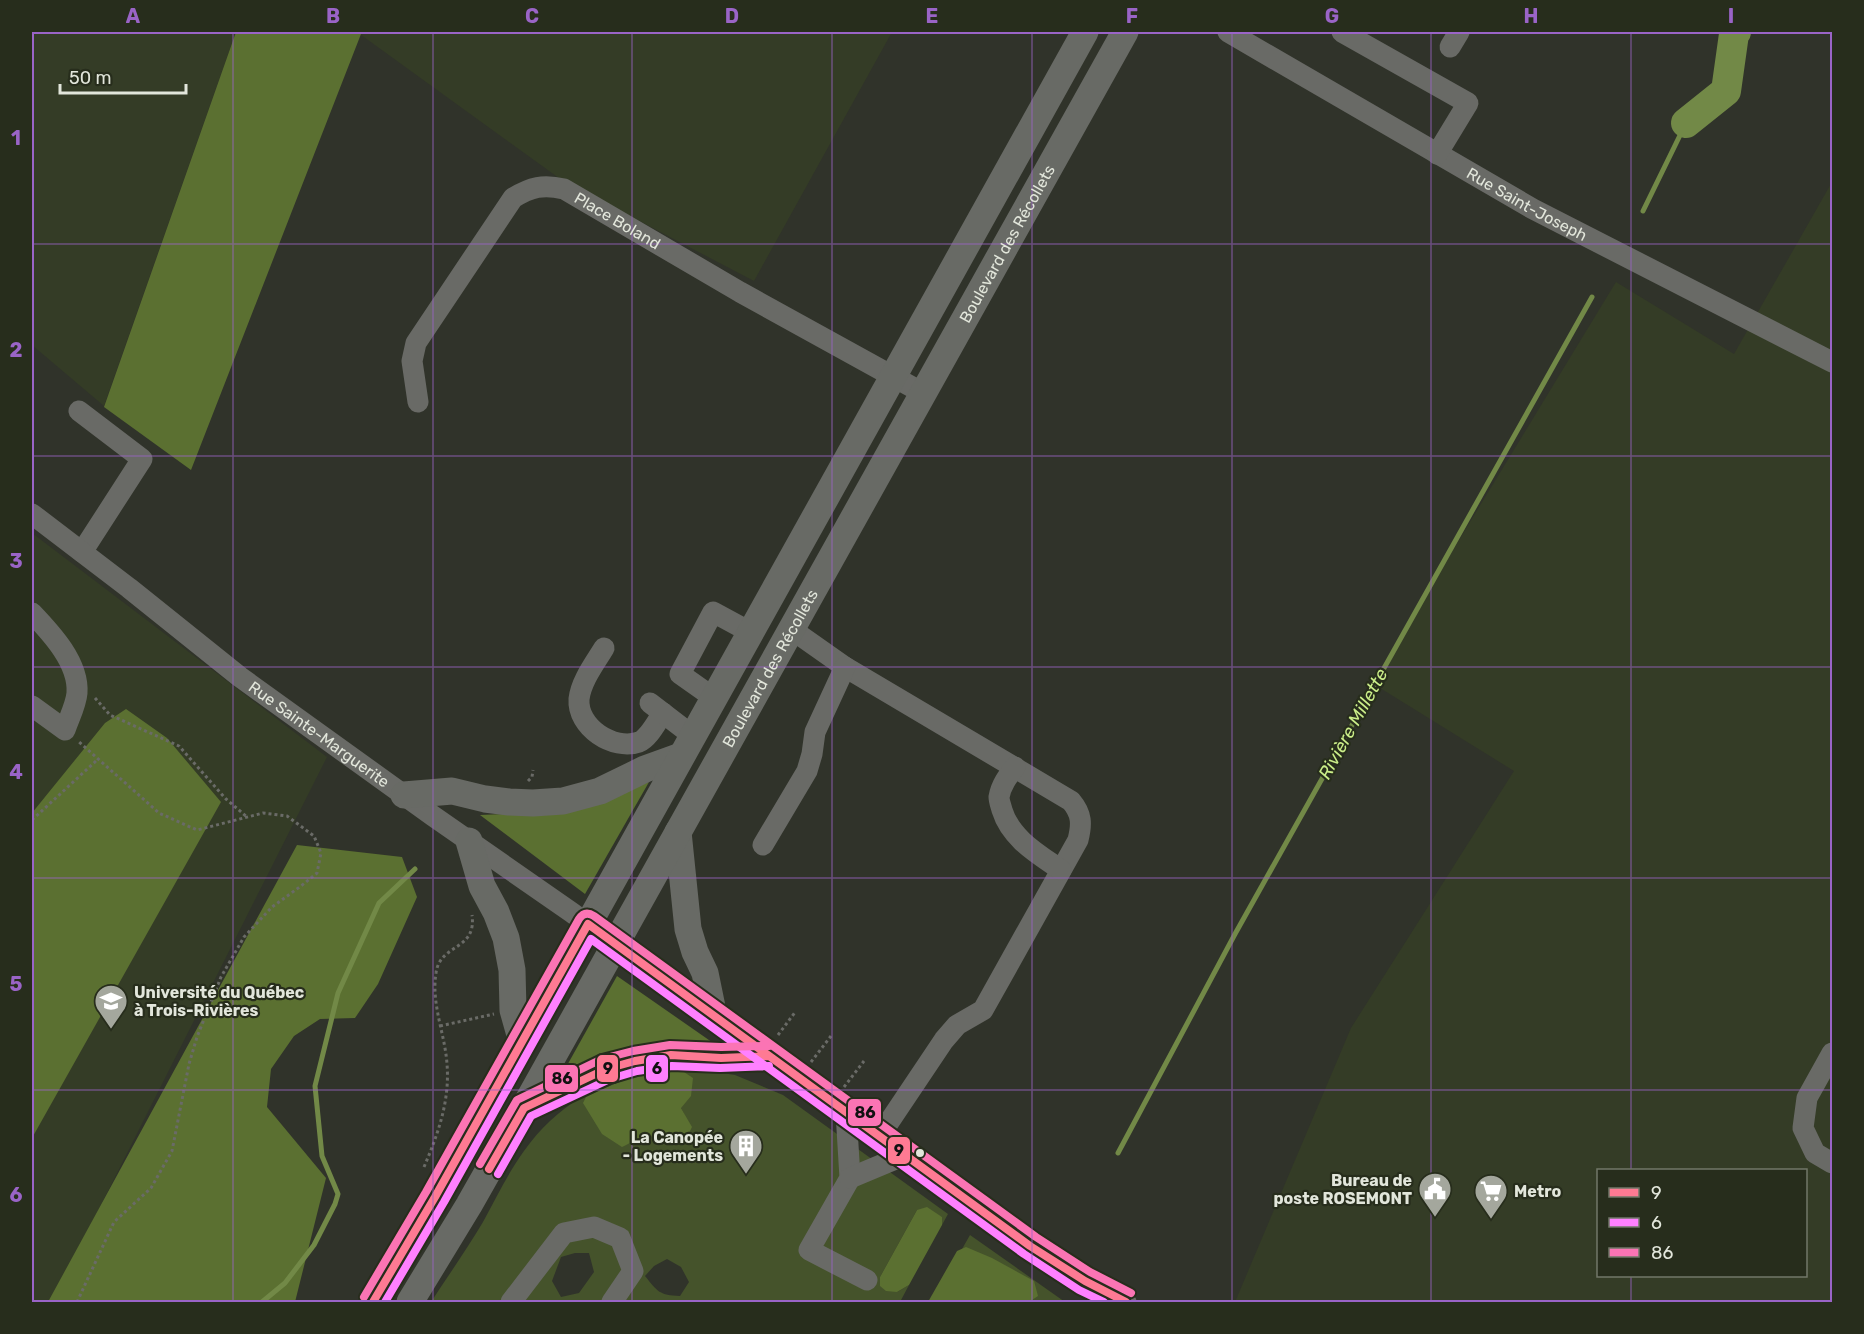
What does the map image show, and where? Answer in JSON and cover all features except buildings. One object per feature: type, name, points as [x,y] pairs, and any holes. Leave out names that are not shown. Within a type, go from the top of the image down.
[{"type":"main road","name":"Boulevard des Récollets","points":[[373,1302],[522,1042],[1085,32]]},
{"type":"main road","name":"Boulevard des Récollets","points":[[410,1302],[524,1108],[1125,32]]},
{"type":"main road","points":[[404,795],[452,791],[509,802],[563,801],[600,791],[687,746]]},
{"type":"main road","points":[[678,832],[688,929],[705,973],[714,1017]]},
{"type":"main road","points":[[469,841],[482,886],[496,912],[506,938],[512,970],[513,1010],[522,1042]]},
{"type":"main road","points":[[524,1108],[606,1069],[635,1061],[671,1055],[721,1058],[774,1046]]},
{"type":"street","name":"Rue Saint-Joseph","points":[[1228,32],[1533,210],[1833,362]]},
{"type":"street","points":[[1342,32],[1468,103],[1437,154]]},
{"type":"street","name":"Place Boland","points":[[418,402],[412,361],[416,343],[513,198],[525,191],[548,185],[564,189],[740,292],[923,393]]},
{"type":"street","points":[[78,411],[142,459],[81,552]]},
{"type":"street","name":"Rue Sainte-Marguerite","points":[[32,514],[240,677],[588,924],[714,1017],[774,1046],[846,1113],[1042,1254],[1085,1281],[1126,1302]]},
{"type":"street","points":[[714,698],[680,674],[713,612],[750,632]]},
{"type":"street","points":[[32,613],[67,657],[76,676],[77,695],[65,730],[32,706]]},
{"type":"street","points":[[791,629],[846,667],[1071,801],[1079,811],[1082,825],[1078,840],[983,1010],[957,1025],[944,1040],[879,1137]]},
{"type":"street","points":[[604,648],[583,686],[579,699],[581,711],[592,730],[611,740],[636,742],[644,739],[657,708],[687,746]]},
{"type":"street","points":[[763,845],[807,771],[815,732],[846,667]]},
{"type":"street","points":[[1014,767],[1002,785],[999,799],[1004,815],[1011,830],[1024,844],[1061,870]]},
{"type":"street","points":[[1833,1053],[1807,1098],[1803,1128],[1815,1154],[1833,1163]]},
{"type":"street","points":[[846,1113],[850,1178],[809,1250],[867,1280]]},
{"type":"street","points":[[850,1178],[905,1155]]},
{"type":"street","points":[[511,1302],[564,1233],[594,1227],[620,1238],[633,1271],[612,1302]]},
{"type":"path","points":[[76,676],[110,715],[179,746],[225,799],[247,817]]},
{"type":"path","points":[[65,730],[159,813],[197,830],[263,813],[287,816],[314,836],[321,853],[317,873],[272,907],[244,937],[221,977],[197,1037],[189,1064],[172,1151],[151,1188],[114,1222],[77,1302]]},
{"type":"path","points":[[32,820],[97,760]]},
{"type":"path","points":[[420,1176],[437,1138],[446,1106],[447,1065],[436,998],[436,969],[446,955],[465,942],[470,935],[473,924],[471,908]]},
{"type":"path","points":[[774,1046],[796,1011]]},
{"type":"path","points":[[440,1026],[503,1012]]},
{"type":"path","points":[[811,1062],[831,1036]]},
{"type":"path","points":[[844,1087],[864,1061]]},
{"type":"shaded area","points":[[32,32],[236,32],[104,406],[32,345]]},
{"type":"shaded area","points":[[357,32],[892,32],[754,281],[563,181]]},
{"type":"shaded area","points":[[1832,182],[1832,1302],[1235,1302],[1351,1028],[1514,771],[1372,683],[1616,282],[1734,354]]},
{"type":"shaded area","name":"Université du Québec à Trois-Rivières","points":[[32,533],[327,757],[52,1302],[32,1302]]},
{"type":"green space","points":[[236,32],[357,32],[361,34],[191,470],[104,407]]},
{"type":"green space","points":[[126,709],[167,738],[221,802],[32,1138],[32,813],[105,723]]},
{"type":"green space","points":[[649,782],[585,894],[480,815],[570,811]]},
{"type":"green space","points":[[297,845],[402,857],[417,897],[378,984],[355,1018],[320,1019],[294,1036],[271,1069],[267,1107],[326,1178],[295,1302],[48,1302]]},
{"type":"green space","points":[[617,976],[719,1047],[560,1078]]},
{"type":"green space","points":[[652,1069],[695,1069],[735,1075],[783,1095],[948,1214],[942,1225],[942,1217],[917,1210],[880,1277],[897,1292],[909,1285],[900,1302],[431,1302],[477,1232],[513,1168],[537,1135],[550,1121],[580,1098],[632,1075]],"holes":[[[667,1071],[691,1127],[664,1143],[652,1136],[643,1137],[602,1089],[633,1076]],[[575,1253],[589,1253],[594,1272],[579,1293],[561,1297],[552,1281],[561,1257]],[[667,1259],[681,1267],[689,1282],[680,1296],[668,1295],[653,1286],[645,1276],[654,1266]]]},
{"type":"green space","points":[[667,1071],[684,1072],[693,1078],[691,1096],[681,1108],[692,1127],[686,1138],[675,1145],[651,1136],[622,1147],[602,1134],[583,1103],[586,1097],[625,1080]]},
{"type":"green space","points":[[927,1207],[942,1217],[942,1225],[909,1285],[897,1292],[886,1291],[880,1286],[880,1277],[917,1210]]},
{"type":"green space","points":[[970,1235],[1065,1302],[932,1302]]},
{"type":"green space","points":[[966,1247],[1034,1281],[1038,1296],[1029,1302],[928,1302],[957,1251]]},
{"type":"waterway","name":"Rivière Millette","points":[[1686,123],[1726,91],[1736,32]]},
{"type":"waterway","name":"Rivière Millette","points":[[1643,211],[1686,123]]},
{"type":"waterway","name":"Rivière Millette","points":[[1118,1153],[1235,934],[1592,297]]},
{"type":"waterway","name":"Rivière Millette","points":[[262,1302],[285,1283],[314,1245],[335,1204],[338,1194],[322,1156],[315,1086],[338,993],[379,903],[415,869]]},
{"type":"transit line","name":"86","points":[[364,1297],[426,1192],[579,919],[584,914],[594,916],[1036,1237],[1090,1272],[1131,1293]]},
{"type":"transit line","name":"9","points":[[373,1302],[435,1197],[588,924],[1030,1246],[1085,1281],[1126,1302]]},
{"type":"transit line","name":"6","points":[[385,1302],[444,1202],[591,939],[1024,1254],[1079,1290],[1104,1302]]},
{"type":"transit line","name":"86","points":[[480,1164],[517,1100],[602,1059],[670,1045],[769,1046]]},
{"type":"transit line","name":"9","points":[[489,1169],[524,1108],[606,1069],[671,1055],[721,1058],[769,1056]]},
{"type":"transit line","name":"6","points":[[498,1174],[531,1116],[610,1079],[637,1071],[672,1066],[720,1068],[769,1066]]},
{"type":"place","name":"Université du Québec à Trois-Rivières","points":[[111,1030]]},
{"type":"place","name":"La Canopée - Logements","points":[[746,1175]]},
{"type":"place","name":"Bureau de poste ROSEMONT","points":[[1435,1218]]},
{"type":"place","name":"Metro","points":[[1491,1220]]}]
